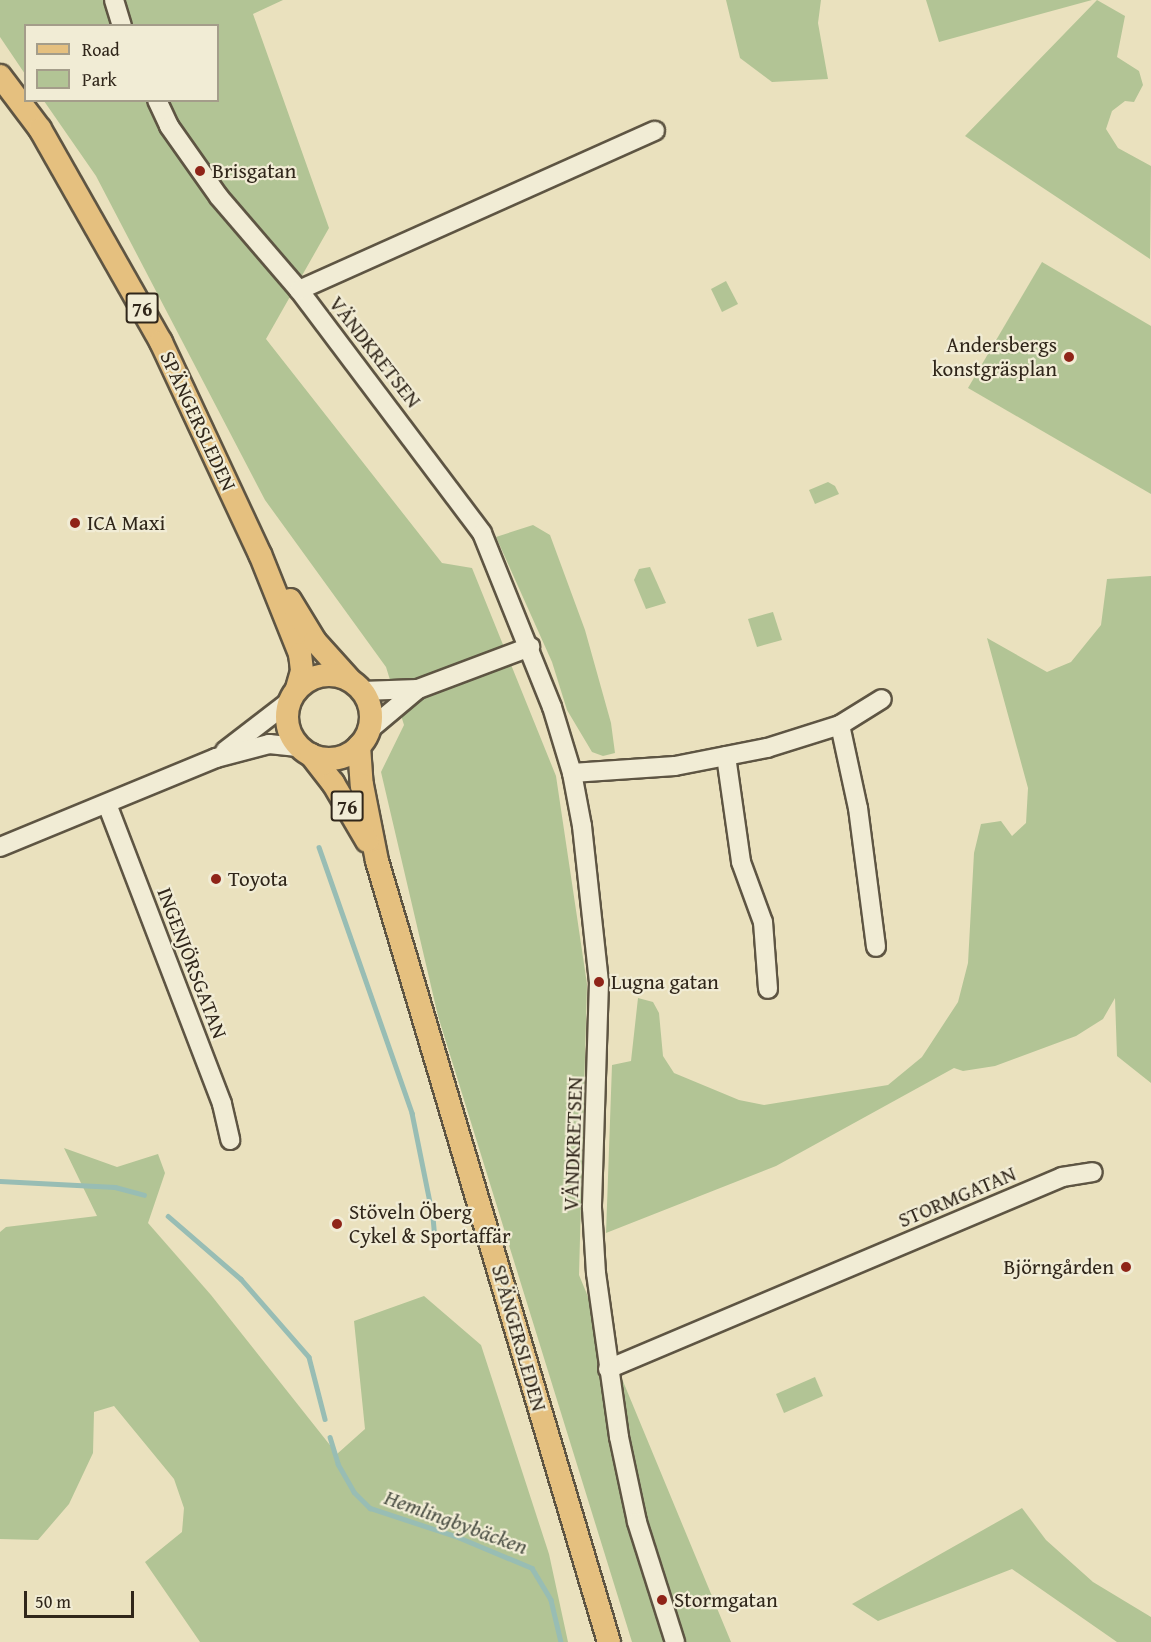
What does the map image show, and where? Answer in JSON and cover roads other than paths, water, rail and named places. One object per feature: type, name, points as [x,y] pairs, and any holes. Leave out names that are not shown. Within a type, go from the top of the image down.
[{"type":"main road","name":"SPÄNGERSLEDEN","points":[[0,76],[40,129],[161,342],[260,554],[300,654],[302,671],[294,695],[288,726],[305,751],[333,783],[377,861]]},
{"type":"main road","name":"SPÄNGERSLEDEN","points":[[260,554],[315,641],[356,686],[371,717],[364,738],[362,784],[377,861],[609,1642]]},
{"type":"main road","points":[[294,695],[322,675],[356,686]]},
{"type":"main road","points":[[305,751],[336,758],[364,738]]},
{"type":"street","points":[[114,0],[121,24]]},
{"type":"street","name":"VÄNDKRETSEN","points":[[158,102],[169,126],[207,179],[299,290],[482,533],[530,647],[572,773],[589,880],[599,982],[592,1208],[608,1369],[637,1522],[675,1642]]},
{"type":"street","points":[[299,290],[655,130]]},
{"type":"street","points":[[356,686],[418,688],[530,647]]},
{"type":"street","points":[[364,738],[418,688]]},
{"type":"street","points":[[216,758],[294,695]]},
{"type":"street","points":[[572,773],[675,766],[726,756],[840,724],[882,699]]},
{"type":"street","points":[[840,724],[859,817],[876,947]]},
{"type":"street","points":[[0,847],[216,758],[269,744],[305,751]]},
{"type":"street","points":[[726,756],[743,872],[763,922],[768,989]]},
{"type":"street","name":"INGENJÖRSGATAN","points":[[107,804],[222,1104],[230,1140]]},
{"type":"street","name":"STORMGATAN","points":[[608,1369],[1062,1176],[1093,1172]]},
{"type":"waterway","points":[[319,847],[412,1113],[430,1202]]},
{"type":"waterway","name":"Hemlingbybäcken","points":[[0,1181],[115,1187],[144,1195]]},
{"type":"waterway","name":"Hemlingbybäcken","points":[[168,1216],[241,1279],[309,1357],[325,1419]]},
{"type":"waterway","points":[[433,1217],[435,1240]]},
{"type":"waterway","name":"Hemlingbybäcken","points":[[330,1437],[338,1464],[354,1492],[370,1508],[458,1537],[532,1568],[551,1600],[561,1642]]},
{"type":"place","name":"Brisgatan","points":[[200,171]]},
{"type":"place","name":"Andersbergs konstgräsplan","points":[[1069,357]]},
{"type":"place","name":"ICA Maxi","points":[[75,523]]},
{"type":"place","name":"Toyota","points":[[216,879]]},
{"type":"place","name":"Lugna gatan","points":[[599,982]]},
{"type":"place","name":"Stöveln Öberg Cykel & Sportaffär","points":[[337,1224]]},
{"type":"place","name":"Björngården","points":[[1126,1267]]},
{"type":"place","name":"Stormgatan","points":[[662,1600]]}]
